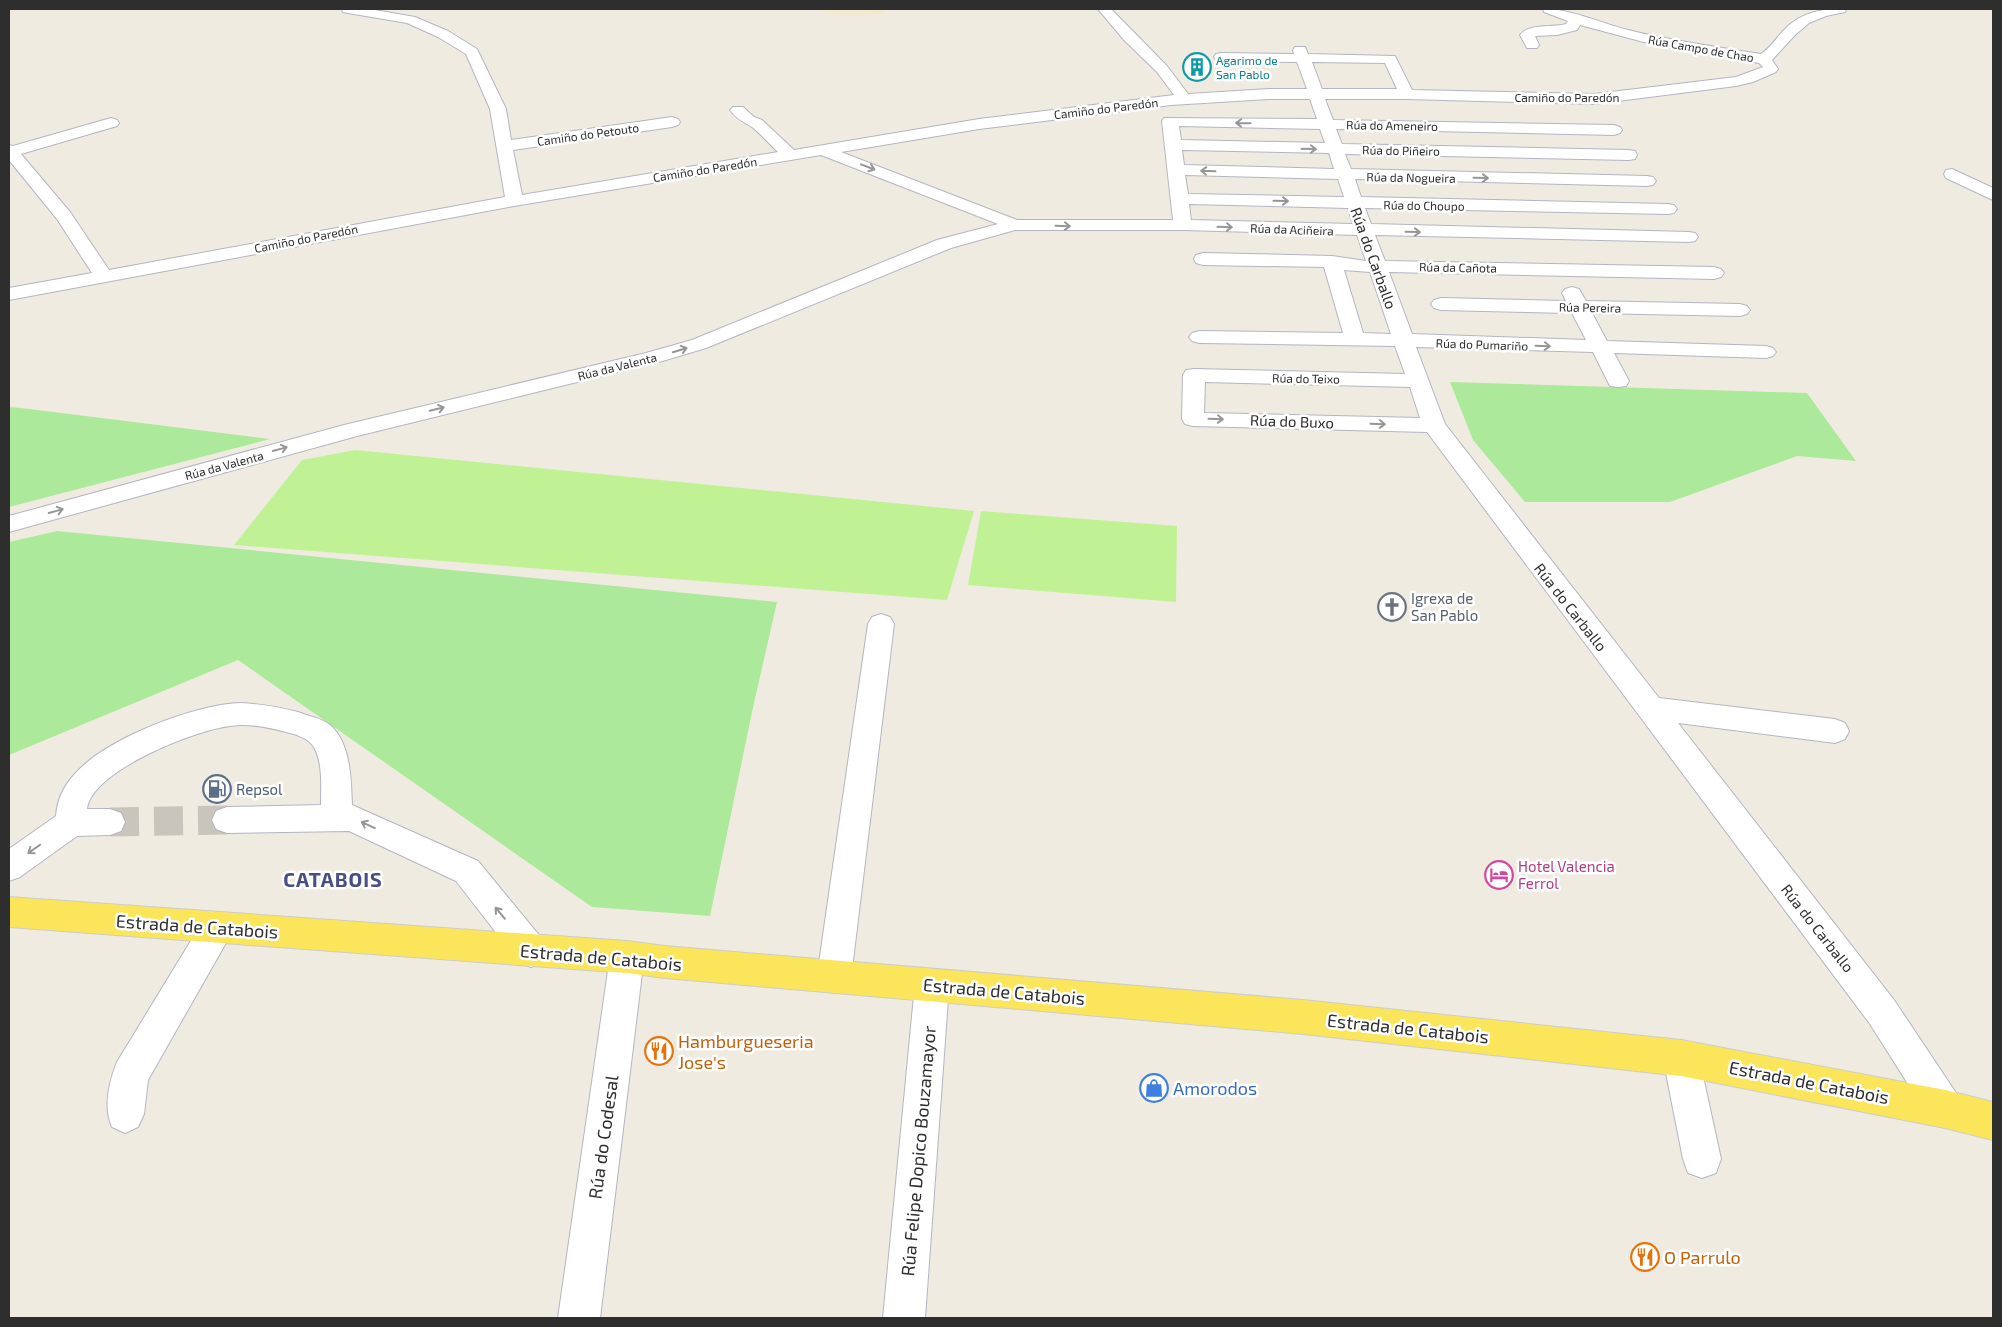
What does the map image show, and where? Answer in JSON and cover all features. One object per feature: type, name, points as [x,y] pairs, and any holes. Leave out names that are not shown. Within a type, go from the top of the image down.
[{"type":"main road","name":"Estrada de Catabois","points":[[9,912],[627,957],[834,977],[1303,1016],[1681,1058],[1945,1109],[1993,1122]]},
{"type":"street","points":[[348,9],[410,20],[442,34],[472,52],[498,109],[514,200]]},
{"type":"street","points":[[1104,9],[1162,69],[1184,99]]},
{"type":"street","name":"Rúa Campo de Chao","points":[[1549,9],[1575,20],[1658,41],[1764,59],[1775,52],[1793,28],[1808,18],[1840,9]]},
{"type":"street","points":[[1532,45],[1527,35],[1532,32],[1565,30],[1572,27],[1575,20]]},
{"type":"street","name":"Camiño do Paredón","points":[[1220,57],[1308,71],[1408,94],[1594,99],[1624,97],[1674,88],[1750,79],[1771,69],[1764,59]]},
{"type":"street","name":"Camiño do Paredón","points":[[9,294],[514,200],[978,124],[1229,95],[1308,71],[1390,59],[1408,94]]},
{"type":"street","name":"Rúa do Carballo","points":[[1308,71],[1434,425],[1648,708],[1882,1012],[1945,1109]]},
{"type":"street","points":[[1378,75],[1398,75]]},
{"type":"street","points":[[738,110],[748,120],[756,123],[790,156]]},
{"type":"street","name":"Rúa do Ameneiro","points":[[1173,145],[1170,121],[1614,130]]},
{"type":"street","name":"Camiño do Petouto","points":[[504,146],[672,122]]},
{"type":"street","points":[[103,276],[64,216],[10,151],[111,123]]},
{"type":"street","points":[[1482,127],[1618,380]]},
{"type":"street","points":[[1173,145],[1183,226]]},
{"type":"street","name":"Rúa do Piñeiro","points":[[1173,145],[1629,155]]},
{"type":"street","points":[[822,150],[1001,218],[1014,225]]},
{"type":"street","name":"Rúa da Nogueira","points":[[1176,170],[1344,176],[1647,182]]},
{"type":"street","points":[[1952,174],[1993,195]]},
{"type":"street","name":"Rúa do Choupo","points":[[1180,199],[1668,209]]},
{"type":"street","name":"Rúa da Aciñeira","points":[[1014,225],[1183,226],[1364,231],[1549,252],[1689,237]]},
{"type":"street","name":"Rúa da Valenta","points":[[9,524],[352,430],[652,358],[699,344],[944,244],[1014,225]]},
{"type":"street","name":"Rúa da Cañota","points":[[1203,259],[1332,262],[1358,267],[1377,267],[1426,266],[1549,252],[1714,273]]},
{"type":"street","points":[[1332,262],[1355,340]]},
{"type":"street","points":[[1426,266],[1459,344]]},
{"type":"street","name":"Rúa Pereira","points":[[1441,304],[1740,310]]},
{"type":"street","name":"Rúa do Pumariño","points":[[1199,337],[1403,340],[1459,344],[1766,352]]},
{"type":"street","name":"Rúa do Teixo","points":[[1194,375],[1418,381]]},
{"type":"street","name":"Rúa do Buxo","points":[[1194,375],[1193,418],[1434,425]]},
{"type":"street","points":[[834,977],[881,624]]},
{"type":"street","points":[[1648,708],[1835,731]]},
{"type":"street","points":[[71,823],[74,798],[88,778],[136,747],[189,723],[230,714],[256,714],[294,723],[321,735],[334,757],[337,818]]},
{"type":"street","points":[[227,820],[352,818],[466,871],[531,951]]},
{"type":"street","points":[[9,867],[71,823],[110,822]]},
{"type":"street","points":[[124,1114],[130,1075],[218,928]]},
{"type":"street","name":"Rúa do Codesal","points":[[579,1318],[627,957]]},
{"type":"street","name":"Rúa Felipe Dopico Bouzamayor","points":[[904,1318],[932,985]]},
{"type":"street","points":[[1681,1058],[1702,1159]]},
{"type":"shaded area","points":[[816,9],[887,9],[882,14],[840,16]]},
{"type":"green space","points":[[1450,382],[1807,393],[1856,461],[1797,456],[1670,502],[1525,502],[1473,440]]},
{"type":"green space","points":[[9,407],[21,408],[270,439],[9,507]]},
{"type":"green space","points":[[355,450],[974,511],[947,600],[234,545],[302,460]]},
{"type":"green space","points":[[981,511],[1177,526],[1176,602],[968,585]]},
{"type":"green space","points":[[57,531],[777,602],[710,916],[592,907],[238,660],[9,755],[9,542]]},
{"type":"tunnel","points":[[110,822],[227,820]]},
{"type":"place","name":"Agarimo de San Pablo","points":[[1197,67]]},
{"type":"place","name":"Igrexa de San Pablo","points":[[1392,607]]},
{"type":"place","name":"Repsol","points":[[217,789]]},
{"type":"place","name":"Hotel Valencia Ferrol","points":[[1499,875]]},
{"type":"place","name":"Hamburgueseria Jose's","points":[[659,1051]]},
{"type":"place","name":"Amorodos","points":[[1154,1088]]},
{"type":"place","name":"O Parrulo","points":[[1645,1257]]},
{"type":"district","name":"CATABOIS","points":[[333,879]]}]
